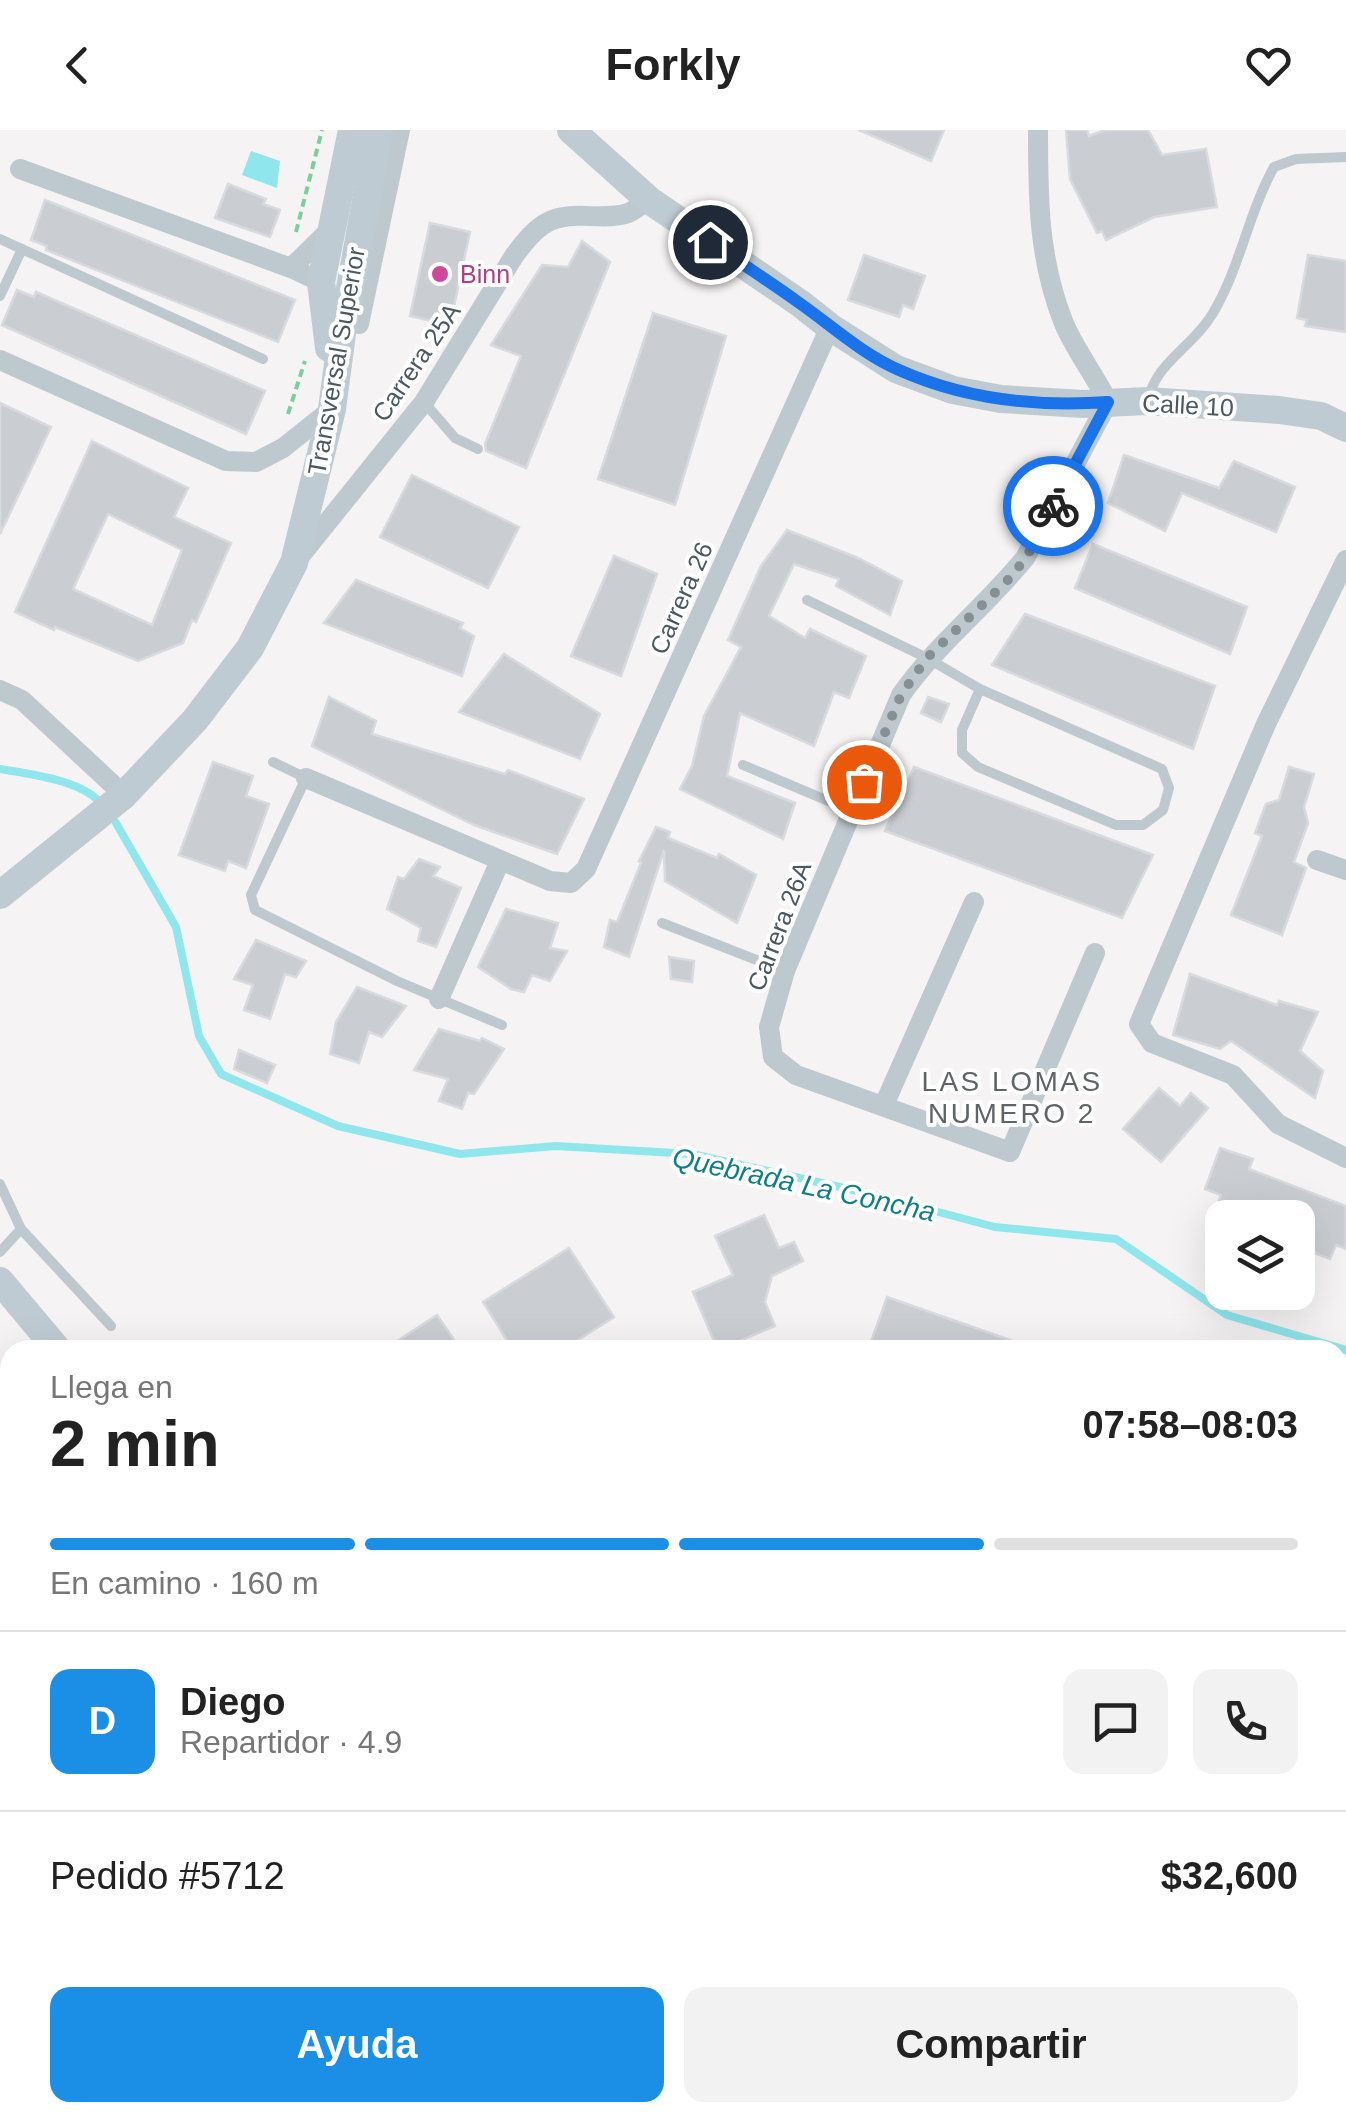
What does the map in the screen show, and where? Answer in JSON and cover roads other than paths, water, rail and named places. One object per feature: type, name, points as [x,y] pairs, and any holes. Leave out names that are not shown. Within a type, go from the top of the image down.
[{"type":"main road","points":[[333,399],[321,282],[352,130]]},
{"type":"main road","name":"Transversal Superior","points":[[16,877],[112,805],[195,720],[250,648],[294,563],[351,325],[379,130]]},
{"type":"main road","name":"Calle 10","points":[[572,130],[648,200],[802,304],[830,328],[896,369],[953,390],[1020,400],[1148,401],[1279,410],[1321,416],[1346,428]]},
{"type":"main road","points":[[0,1281],[50,1340]]},
{"type":"street","points":[[351,325],[400,130]]},
{"type":"street","points":[[1038,130],[1038,223],[1050,282],[1064,324],[1108,402]]},
{"type":"street","points":[[20,169],[321,282]]},
{"type":"street","name":"Carrera 25A","points":[[294,563],[424,402],[528,238],[548,222],[584,214],[628,212],[648,200]]},
{"type":"street","points":[[291,268],[332,228]]},
{"type":"street","name":"Carrera 26","points":[[500,860],[550,881],[570,883],[586,869],[830,328]]},
{"type":"street","points":[[0,360],[226,462],[256,462],[283,448],[333,399]]},
{"type":"street","name":"Carrera 26A","points":[[884,1105],[796,1075],[773,1057],[769,1027],[785,971],[901,695],[927,658],[1026,558],[1108,402]]},
{"type":"street","points":[[1346,560],[1266,724],[1140,1024],[1152,1043],[1233,1074],[1278,1124],[1346,1158]]},
{"type":"street","points":[[0,690],[22,700],[112,805]]},
{"type":"street","points":[[306,778],[500,860],[439,999]]},
{"type":"street","points":[[1317,860],[1346,870]]},
{"type":"street","points":[[974,902],[884,1105],[1010,1152],[1095,952]]},
{"type":"lane","points":[[1148,401],[1152,382],[1162,367],[1202,330],[1230,282],[1260,191],[1274,167],[1296,159],[1346,157]]},
{"type":"lane","points":[[0,239],[263,359]]},
{"type":"lane","points":[[0,296],[22,249]]},
{"type":"lane","points":[[424,402],[455,438],[478,449]]},
{"type":"lane","points":[[807,600],[927,658],[980,689],[1162,769],[1170,788],[1163,810],[1143,825],[1116,824],[978,767],[962,753],[962,730],[980,689]]},
{"type":"lane","points":[[274,762],[306,778],[252,895],[256,910],[397,982],[502,1025]]},
{"type":"lane","points":[[743,765],[852,811]]},
{"type":"lane","points":[[662,923],[785,971]]},
{"type":"lane","points":[[0,1184],[21,1229],[111,1326]]},
{"type":"lane","points":[[0,1252],[21,1229]]},
{"type":"water","points":[[251,151],[280,161],[277,188],[242,175]]},
{"type":"waterway","name":"Quebrada La Concha","points":[[0,769],[69,784],[94,796],[102,805]]},
{"type":"waterway","name":"Quebrada La Concha","points":[[116,823],[176,927],[199,1036],[221,1074],[338,1126],[460,1154],[556,1146],[692,1154],[867,1193],[995,1227],[1116,1239],[1227,1315],[1312,1340]]},
{"type":"place","name":"Binn","points":[[440,274]]},
{"type":"district","name":"LAS LOMAS NUMERO 2","points":[[1012,1097]]}]
